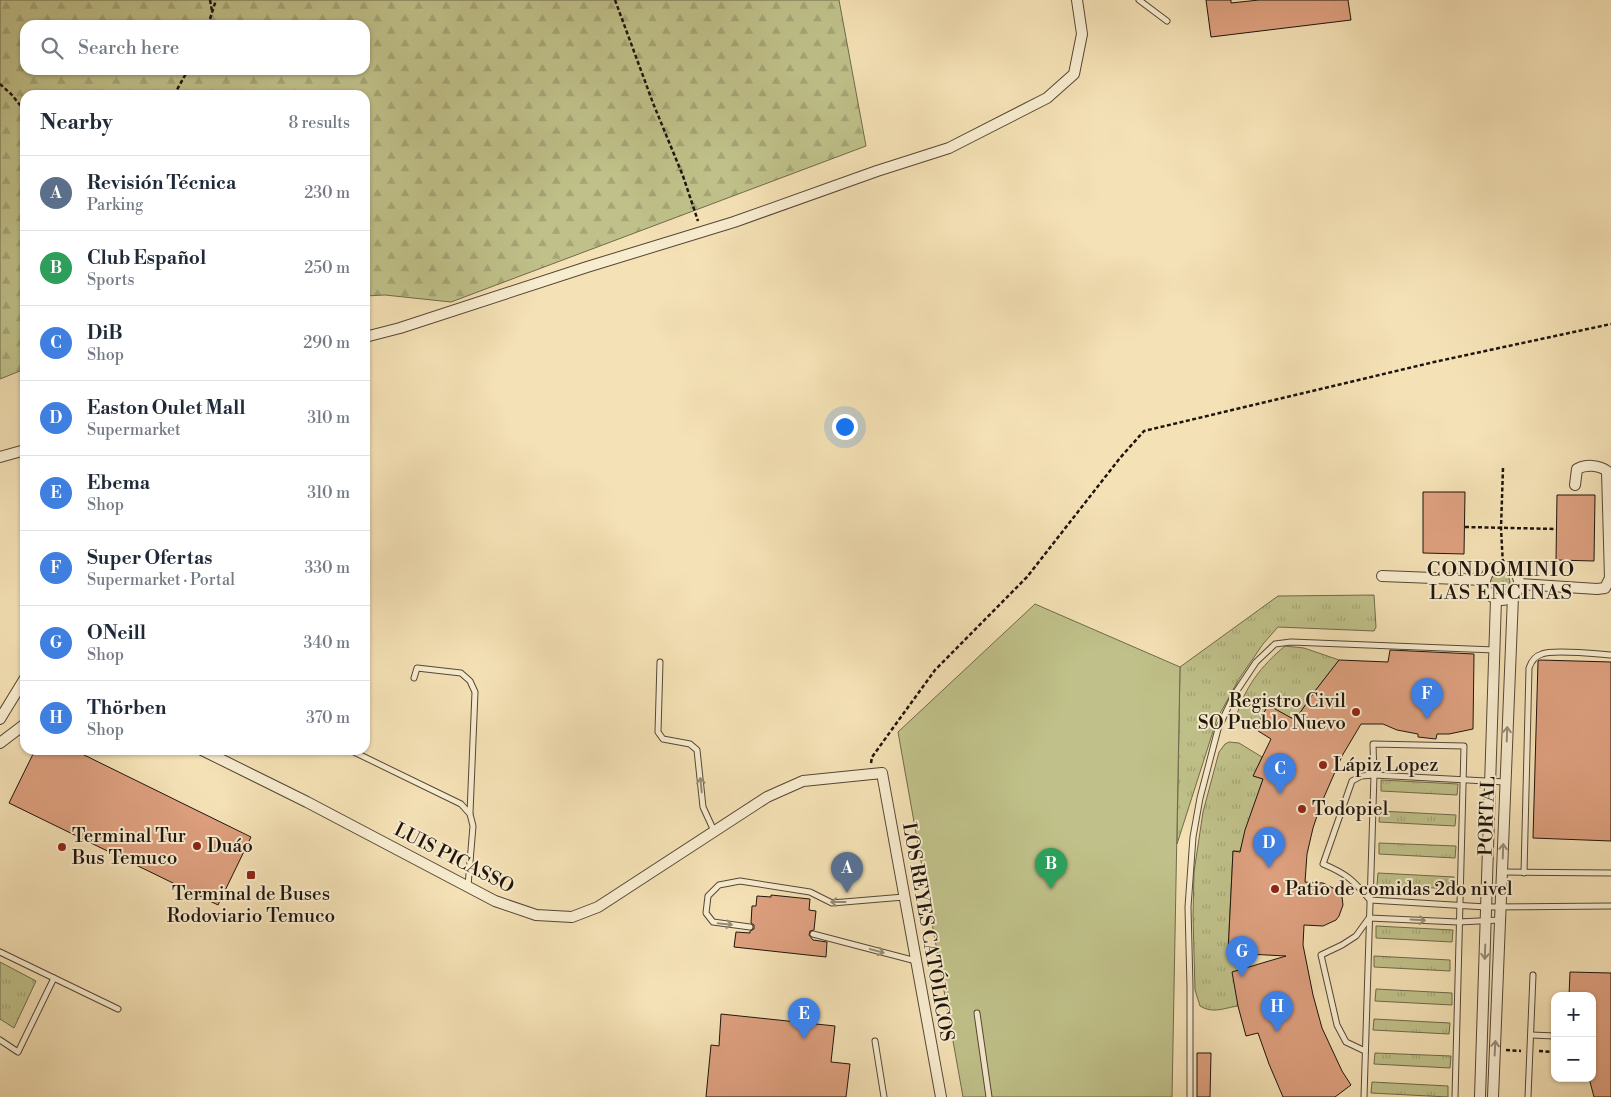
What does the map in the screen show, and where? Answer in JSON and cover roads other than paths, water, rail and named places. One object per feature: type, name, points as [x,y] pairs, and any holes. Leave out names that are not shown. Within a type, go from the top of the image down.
[{"type":"street","points":[[370,337],[734,222],[877,171],[949,148],[1047,98],[1074,74],[1082,34],[1077,0]]},
{"type":"street","points":[[0,457],[20,451]]},
{"type":"street","points":[[1513,596],[1506,599],[1496,599],[1488,593],[1485,580],[1489,571],[1498,566],[1504,566],[1517,574],[1519,584],[1597,589],[1605,588],[1608,583],[1610,578],[1607,471],[1601,467],[1582,466],[1577,469],[1575,485]]},
{"type":"street","points":[[1382,576],[1485,580]]},
{"type":"street","name":"PORTAL","points":[[1492,1097],[1513,596],[1519,584]]},
{"type":"street","name":"PORTAL","points":[[1480,1097],[1496,599]]},
{"type":"street","points":[[0,719],[20,686]]},
{"type":"street","points":[[0,742],[20,728]]},
{"type":"street","name":"LUIS PICASSO","points":[[212,755],[307,802],[495,901],[536,915],[572,917],[598,907],[766,797],[803,781],[882,773]]},
{"type":"street","name":"LOS REYES CATÓLICOS","points":[[882,773],[941,1097]]},
{"type":"lane","points":[[1139,0],[1167,21]]},
{"type":"lane","points":[[1190,1097],[1188,907],[1192,837],[1218,729],[1234,695],[1256,662],[1275,644],[1291,642],[1495,650]]},
{"type":"lane","points":[[1524,872],[1529,668],[1537,656],[1549,652],[1611,655]]},
{"type":"lane","points":[[660,662],[658,732],[664,739],[690,744],[697,750],[703,807],[714,831]]},
{"type":"lane","points":[[414,678],[417,668],[460,673],[470,681],[475,692],[470,814],[473,826],[468,886]]},
{"type":"lane","points":[[1364,1097],[1374,775],[1373,744],[1464,746],[1455,1097]]},
{"type":"lane","points":[[360,755],[461,804],[470,814]]},
{"type":"lane","points":[[1505,782],[1374,775],[1361,776],[1352,781],[1323,864],[1343,872],[1370,900],[1486,906],[1611,906]]},
{"type":"lane","points":[[1502,872],[1611,873]]},
{"type":"lane","points":[[750,926],[713,922],[706,913],[708,896],[719,885],[740,880],[810,892],[832,903],[904,897]]},
{"type":"lane","points":[[1369,918],[1458,922],[1500,920]]},
{"type":"lane","points":[[1366,1051],[1346,1042],[1337,1024],[1321,955],[1342,946],[1356,936],[1369,918]]},
{"type":"lane","points":[[813,934],[916,961]]},
{"type":"lane","points":[[0,952],[118,1009]]},
{"type":"lane","points":[[1528,1097],[1533,976]]},
{"type":"lane","points":[[0,1040],[18,1052],[54,978]]},
{"type":"lane","points":[[976,1013],[989,1097]]},
{"type":"lane","points":[[1531,1035],[1551,1036]]},
{"type":"lane","points":[[875,1041],[884,1097]]},
{"type":"place","name":"Registro Civil SO Pueblo Nuevo","points":[[1356,712]]},
{"type":"place","name":"Super Ofertas","points":[[1427,719]]},
{"type":"place","name":"Lápiz Lopez","points":[[1323,765]]},
{"type":"place","name":"DiB","points":[[1280,794]]},
{"type":"place","name":"Todopiel","points":[[1302,809]]},
{"type":"place","name":"Duáo","points":[[197,846]]},
{"type":"place","name":"Terminal Tur Bus Temuco","points":[[62,847]]},
{"type":"place","name":"Easton Oulet Mall","points":[[1269,868]]},
{"type":"place","name":"Terminal de Buses Rodoviario Temuco","points":[[251,875]]},
{"type":"place","name":"Club Español","points":[[1051,889]]},
{"type":"place","name":"Patio de comidas 2do nivel","points":[[1275,889]]},
{"type":"place","name":"Revisión Técnica","points":[[847,893]]},
{"type":"place","name":"ONeill","points":[[1242,977]]},
{"type":"place","name":"Thörben","points":[[1277,1032]]},
{"type":"place","name":"Ebema","points":[[804,1039]]},
{"type":"district","name":"CONDOMINIO LAS ENCINAS","points":[[1501,582]]}]
